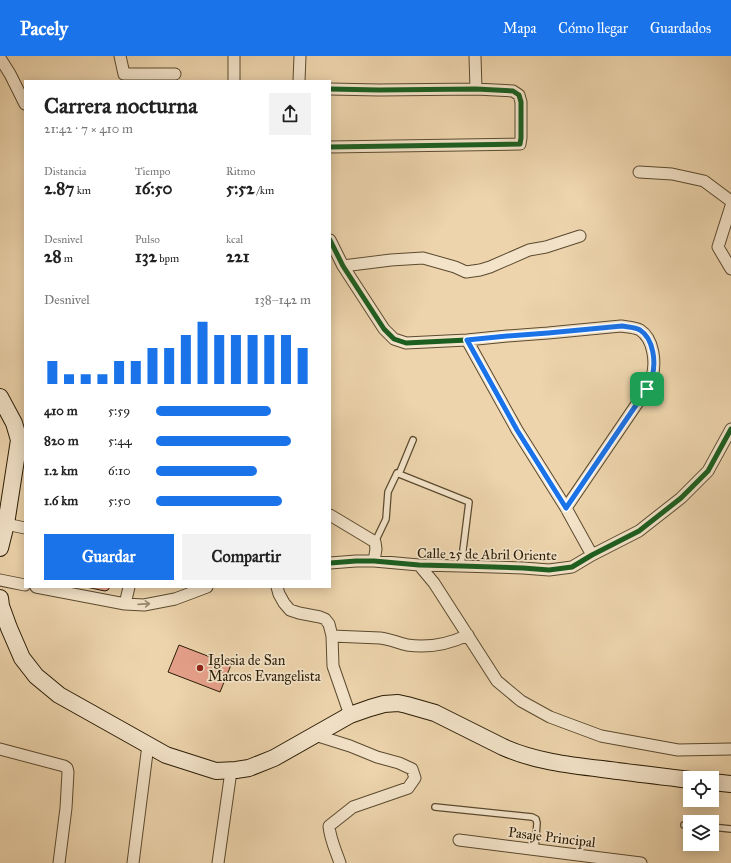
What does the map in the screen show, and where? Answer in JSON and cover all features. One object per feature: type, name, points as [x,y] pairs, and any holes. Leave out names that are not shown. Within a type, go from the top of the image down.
[{"type":"main road","points":[[0,397],[14,423],[19,440],[6,524],[0,548]]},
{"type":"main road","points":[[0,598],[8,628],[22,658],[36,676],[59,695],[166,755],[216,771],[231,771],[250,768],[274,758],[350,715],[384,704],[398,703],[435,712],[503,747],[535,758],[558,764],[683,779]]},
{"type":"main road","points":[[719,783],[731,784]]},
{"type":"street","points":[[120,56],[124,74],[176,74]]},
{"type":"street","points":[[234,56],[234,80]]},
{"type":"street","points":[[299,80],[300,56]]},
{"type":"street","points":[[475,56],[476,89]]},
{"type":"street","points":[[0,58],[24,102]]},
{"type":"street","points":[[331,89],[476,89],[513,91],[519,94],[521,102],[520,144],[331,147]]},
{"type":"street","points":[[639,172],[672,174],[704,182],[731,201]]},
{"type":"street","points":[[731,206],[718,247],[731,270]]},
{"type":"street","points":[[343,266],[423,258],[455,267],[466,272],[490,268],[529,250],[546,247],[580,236]]},
{"type":"street","points":[[331,242],[343,266],[384,329],[394,339],[406,343],[467,340],[622,326],[639,329],[646,335],[650,343],[654,364],[652,378],[647,389],[566,508]]},
{"type":"street","points":[[467,340],[517,430],[566,508],[592,555]]},
{"type":"street","name":"Calle 25 de Abril Oriente","points":[[331,563],[374,561],[419,565],[549,570],[572,567],[639,531],[681,498],[708,471],[731,429]]},
{"type":"street","points":[[331,516],[375,542],[376,548],[374,561]]},
{"type":"street","points":[[6,524],[24,528]]},
{"type":"street","points":[[419,565],[434,583],[497,680],[521,701],[550,717],[601,736],[678,750],[731,749]]},
{"type":"street","points":[[0,580],[24,585]]},
{"type":"street","points":[[41,588],[125,604],[144,605],[175,599],[204,588]]},
{"type":"street","points":[[125,604],[129,588]]},
{"type":"street","points":[[277,588],[284,604],[290,610],[320,617],[329,624],[332,636],[333,666],[350,715]]},
{"type":"street","points":[[332,636],[387,638],[407,645],[424,646],[455,641],[468,635]]},
{"type":"street","points":[[314,735],[399,763],[412,769],[415,778],[408,788],[353,807],[328,826],[340,863]]},
{"type":"street","points":[[134,863],[148,745]]},
{"type":"street","points":[[0,749],[64,766],[66,768],[68,772],[66,808],[59,863]]},
{"type":"street","points":[[218,863],[231,771]]},
{"type":"street","name":"Pasaje Principal","points":[[459,840],[535,850],[580,859],[641,863]]},
{"type":"lane","points":[[375,542],[386,519],[388,492],[397,473],[399,474],[413,440]]},
{"type":"lane","points":[[399,474],[469,502],[461,566]]},
{"type":"lane","points":[[436,807],[532,817],[536,819],[537,823],[535,850]]},
{"type":"lane","points":[[719,827],[731,828]]},
{"type":"building","points":[[91,588],[109,588],[105,591]]},
{"type":"building","name":"Iglesia de San Marcos Evangelista","points":[[179,645],[231,665],[220,692],[168,672]]},
{"type":"cycle path","points":[[331,89],[476,89],[513,91],[519,95],[521,102],[520,144],[331,147]]},
{"type":"cycle path","points":[[331,242],[343,266],[384,329],[394,339],[406,343],[467,340],[621,326],[636,328],[645,334],[651,345],[654,358],[652,378],[647,389],[566,508]]},
{"type":"cycle path","points":[[331,563],[374,561],[419,565],[549,570],[572,567],[639,531],[681,498],[708,471],[731,429]]},
{"type":"place","name":"Iglesia de San Marcos Evangelista","points":[[200,668]]},
{"type":"route","points":[[622,326],[639,329],[646,335],[650,343],[654,364],[652,378],[647,389],[566,508],[517,430],[467,340],[622,326]]}]
